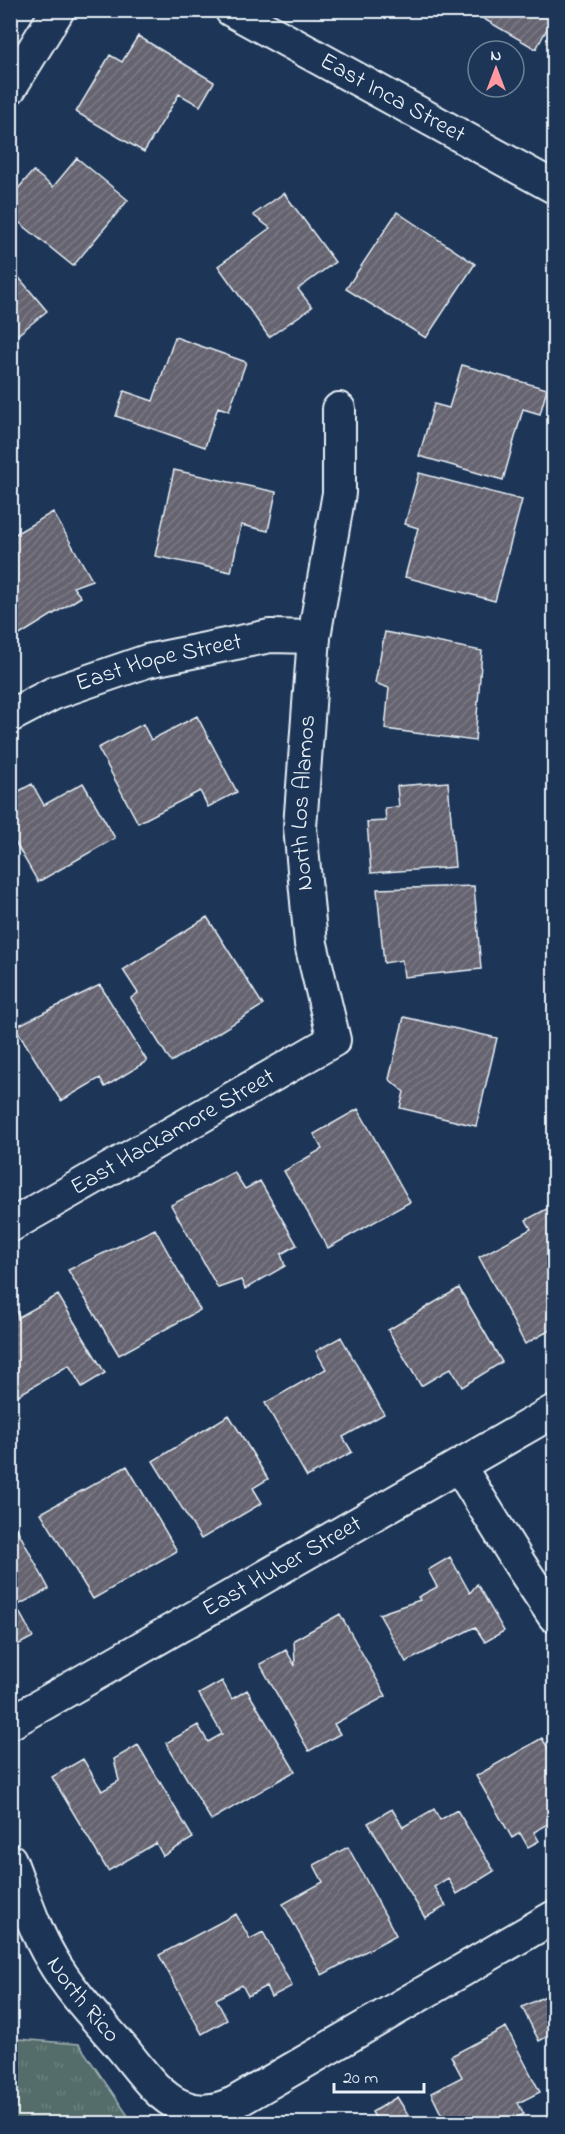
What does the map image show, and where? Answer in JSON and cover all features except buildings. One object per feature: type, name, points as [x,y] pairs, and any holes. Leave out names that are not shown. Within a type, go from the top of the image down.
[{"type":"street","points":[[10,88],[57,10]]},
{"type":"street","name":"East Inca Street","points":[[231,10],[555,187]]},
{"type":"street","name":"North Los Alamos","points":[[334,1040],[311,944],[300,827],[314,637],[339,493],[339,409]]},
{"type":"street","name":"East Hope Street","points":[[10,716],[54,693],[147,661],[270,636],[314,637]]},
{"type":"street","name":"East Hackamore Street","points":[[10,1226],[334,1040]]},
{"type":"street","name":"East Huber Street","points":[[10,1723],[555,1412]]},
{"type":"street","points":[[459,1466],[555,1616]]},
{"type":"street","name":"North Rico","points":[[10,1860],[41,1939],[51,1959],[75,1994],[155,2086],[179,2105],[193,2110],[215,2110],[234,2103],[555,1917]]},
{"type":"green space","points":[[10,2029],[18,2039],[79,2044],[133,2123],[11,2123]]}]
